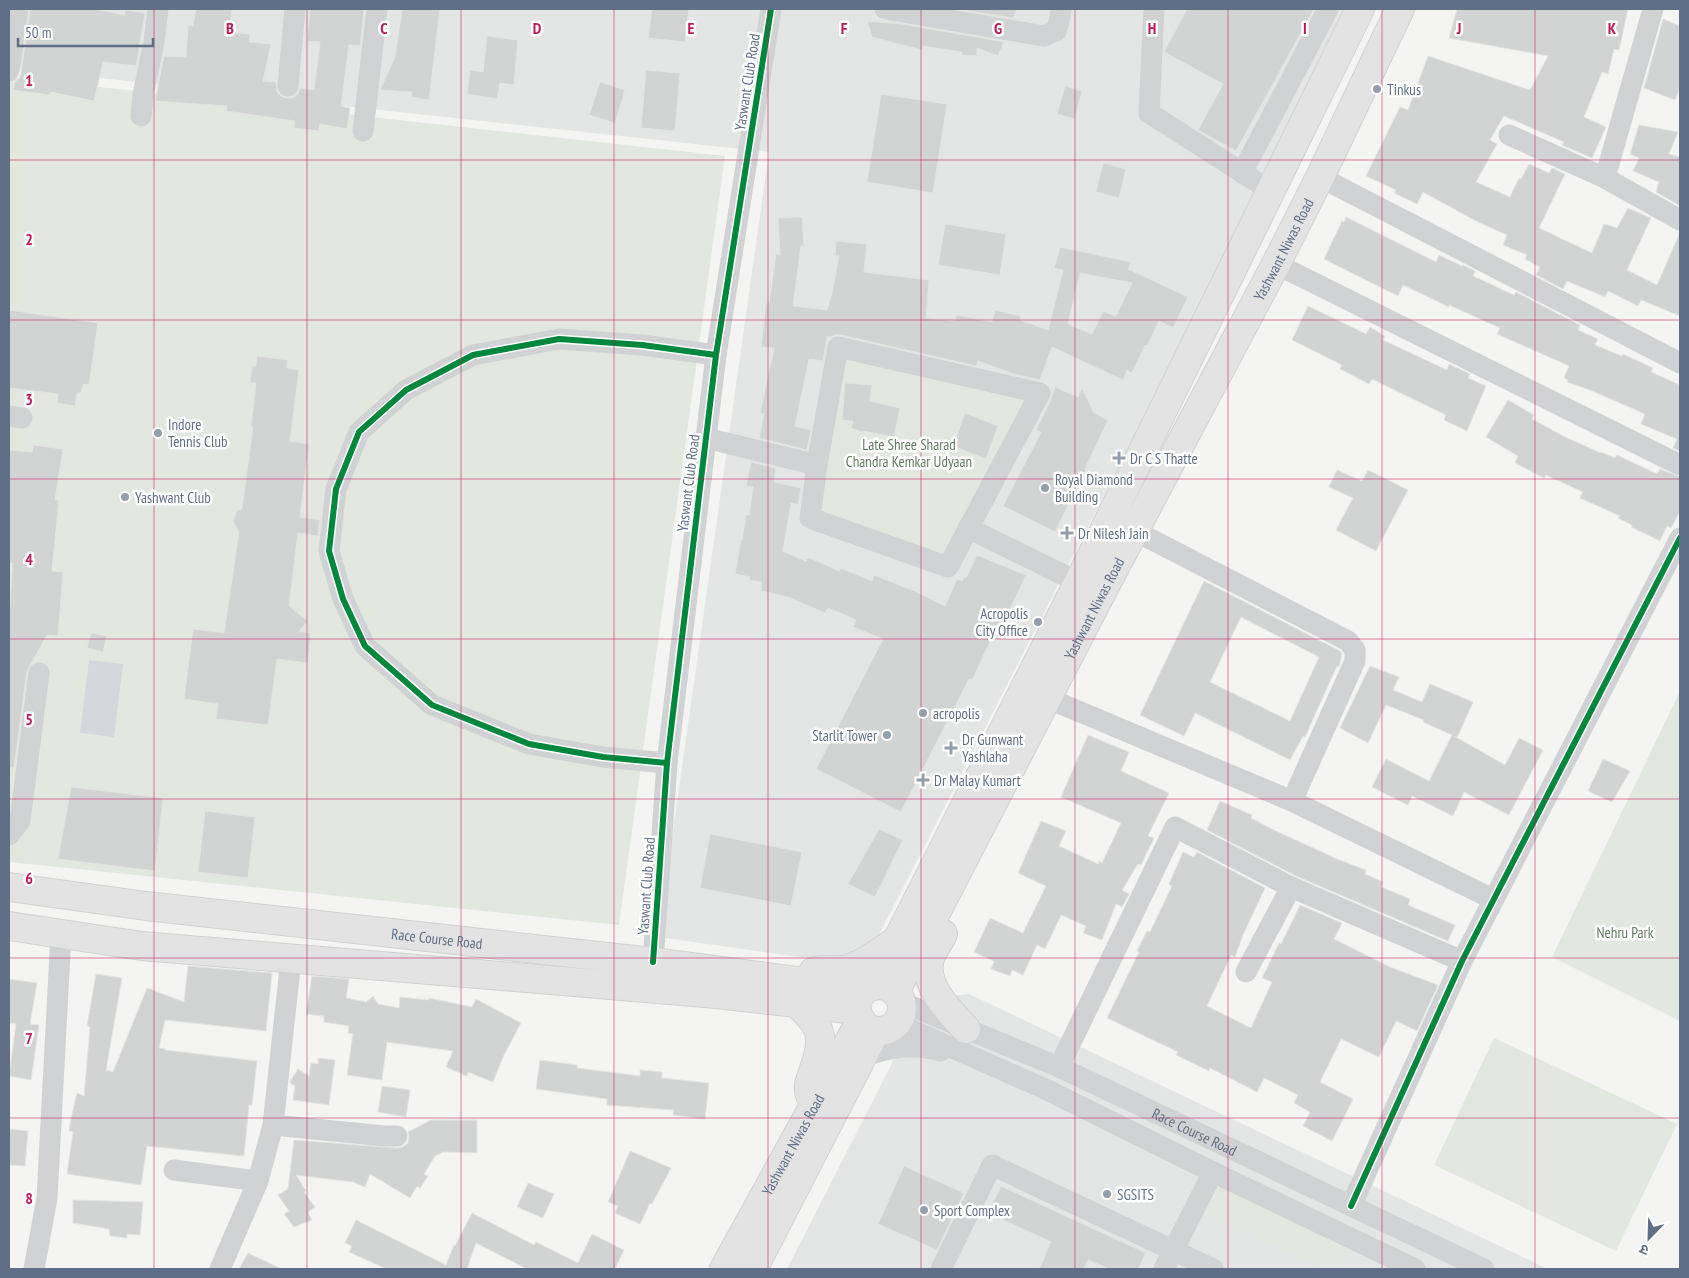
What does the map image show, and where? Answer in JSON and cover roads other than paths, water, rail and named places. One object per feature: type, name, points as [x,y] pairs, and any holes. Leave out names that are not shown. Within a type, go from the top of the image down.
[{"type":"main road","name":"Yashwant Niwas Road","points":[[753,1269],[862,1057],[896,941],[1078,582],[1360,9]]},
{"type":"main road","name":"Yashwant Niwas Road","points":[[724,1269],[813,1106],[878,1006],[944,898],[1134,531],[1276,264],[1320,177],[1400,9]]},
{"type":"main road","name":"Race Course Road","points":[[9,887],[146,906],[653,962],[795,992],[878,1006]]},
{"type":"main road","points":[[944,898],[950,919],[930,958],[930,977],[938,996],[967,1042]]},
{"type":"main road","name":"Race Course Road","points":[[9,926],[142,946],[291,959],[716,994],[795,992]]},
{"type":"main road","points":[[813,1106],[808,1088],[819,1052],[820,1031],[795,992],[817,970],[847,969],[859,964],[896,941]]},
{"type":"street","points":[[9,71],[18,9]]},
{"type":"street","points":[[141,116],[143,95],[154,42],[157,9]]},
{"type":"street","points":[[288,86],[295,9]]},
{"type":"street","points":[[363,131],[377,9]]},
{"type":"street","name":"Yaswant Club Road","points":[[653,962],[668,763],[716,355],[772,9]]},
{"type":"street","points":[[885,9],[1044,36],[1056,31],[1061,9]]},
{"type":"street","points":[[1154,9],[1149,113],[1270,191]]},
{"type":"street","points":[[1242,173],[1328,9]]},
{"type":"street","points":[[1605,178],[1653,9]]},
{"type":"street","points":[[1509,135],[1605,178],[1680,220]]},
{"type":"street","points":[[1320,177],[1680,363]]},
{"type":"street","points":[[1276,264],[1680,465]]},
{"type":"street","points":[[668,763],[603,757],[529,744],[432,705],[365,646],[343,599],[329,551],[336,489],[359,432],[406,390],[474,355],[559,339],[642,345],[716,355]]},
{"type":"street","points":[[838,347],[1040,393],[948,567],[810,518],[817,465],[838,347]]},
{"type":"street","points":[[706,438],[817,465]]},
{"type":"street","points":[[968,528],[1078,582]]},
{"type":"street","points":[[1134,531],[1348,641],[1355,650],[1355,661],[1292,801]]},
{"type":"street","points":[[1351,1206],[1462,961],[1680,538]]},
{"type":"street","points":[[9,835],[20,821],[39,673]]},
{"type":"street","points":[[1048,698],[1292,801],[1493,899]]},
{"type":"street","points":[[1059,1067],[1175,827],[1291,887],[1462,961]]},
{"type":"street","points":[[1246,972],[1291,887]]},
{"type":"street","points":[[34,1269],[47,1198],[61,934]]},
{"type":"street","points":[[220,1269],[258,1181],[273,1125],[291,959]]},
{"type":"street","name":"Race Course Road","points":[[878,1006],[967,1042],[1059,1067],[1484,1269]]},
{"type":"street","points":[[862,1057],[884,1049],[902,1046],[938,1050],[957,1056],[967,1042]]},
{"type":"street","name":"Race Course Road","points":[[967,1042],[1043,1088],[1415,1269]]},
{"type":"street","points":[[273,1125],[397,1136]]},
{"type":"street","points":[[942,1269],[992,1165],[1169,1260],[1213,1269]]},
{"type":"street","points":[[174,1170],[258,1181]]},
{"type":"street","points":[[1169,1260],[1213,1172]]},
{"type":"place","name":"Tinkus","points":[[1377,89]]},
{"type":"place","name":"Indore Tennis Club","points":[[158,433]]},
{"type":"place","name":"Dr C S Thatte","points":[[1119,458]]},
{"type":"place","name":"Royal Diamond Building","points":[[1045,488]]},
{"type":"place","name":"Yashwant Club","points":[[125,497]]},
{"type":"place","name":"Dr Nilesh Jain","points":[[1067,533]]},
{"type":"place","name":"Acropolis City Office","points":[[1038,622]]},
{"type":"place","name":"acropolis","points":[[923,713]]},
{"type":"place","name":"Starlit Tower","points":[[887,735]]},
{"type":"place","name":"Dr Gunwant Yashlaha","points":[[951,748]]},
{"type":"place","name":"Dr Malay Kumart","points":[[923,780]]},
{"type":"place","name":"SGSITS","points":[[1107,1194]]},
{"type":"place","name":"Sport Complex","points":[[924,1210]]},
{"type":"park label","name":"Late Shree Sharad Chandra Kemkar Udyaan","points":[[909,452]]},
{"type":"park label","name":"Nehru Park","points":[[1625,932]]}]
